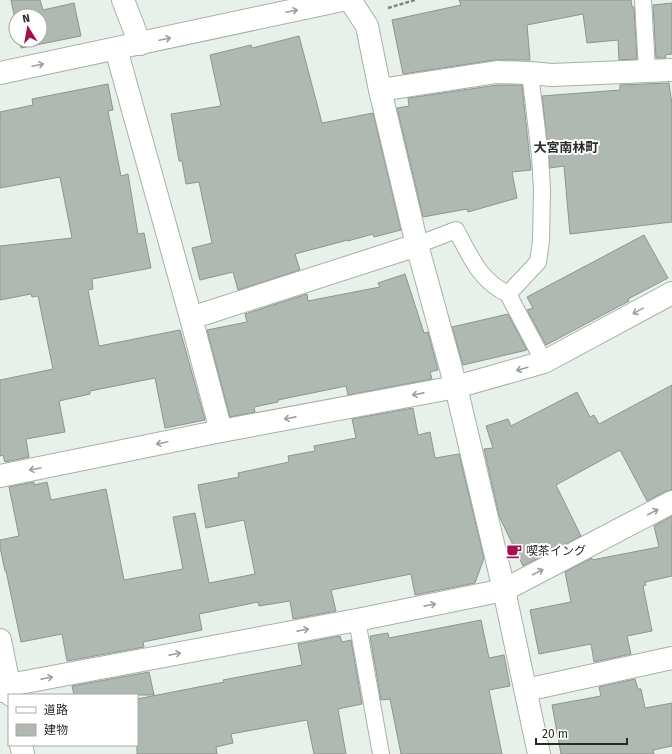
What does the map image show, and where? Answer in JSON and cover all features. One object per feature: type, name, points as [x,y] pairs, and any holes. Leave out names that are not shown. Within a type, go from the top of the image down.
[{"type":"street","points":[[123,0],[140,44]]},
{"type":"street","points":[[0,73],[342,0]]},
{"type":"street","points":[[350,0],[367,26],[380,90],[417,245],[456,387],[504,590],[539,754]]},
{"type":"street","points":[[116,49],[221,431]]},
{"type":"street","points":[[380,90],[497,72],[552,75],[672,70]]},
{"type":"street","points":[[191,318],[417,245]]},
{"type":"street","points":[[0,476],[221,431],[456,387],[544,362],[672,293]]},
{"type":"street","points":[[0,640],[7,690],[504,590],[672,502]]},
{"type":"street","points":[[526,690],[672,658]]},
{"type":"lane","points":[[642,0],[647,71]]},
{"type":"lane","points":[[508,294],[538,262],[541,241],[542,190],[540,156],[530,73]]},
{"type":"lane","points":[[417,245],[456,230],[480,273],[497,289],[508,294],[544,362]]},
{"type":"lane","points":[[357,620],[381,754]]},
{"type":"building","points":[[11,0],[40,0],[42,8],[13,8]]},
{"type":"building","points":[[459,0],[631,0],[632,7],[634,7],[637,59],[619,60],[618,40],[587,43],[583,14],[527,25],[530,60],[495,60],[403,74],[392,20],[461,5]]},
{"type":"building","points":[[74,3],[81,36],[48,43],[48,9]]},
{"type":"building","points":[[672,3],[672,54],[665,55],[666,58],[656,58],[653,5]]},
{"type":"building","points":[[299,36],[322,123],[373,113],[401,230],[374,237],[373,234],[295,254],[300,270],[238,290],[233,272],[200,280],[192,248],[212,243],[199,182],[186,184],[182,161],[179,161],[171,114],[221,106],[210,55],[251,45],[252,48]]},
{"type":"building","points":[[669,83],[672,105],[672,222],[570,234],[564,166],[550,168],[542,96],[620,90],[620,85]]},
{"type":"building","points":[[108,84],[113,110],[108,111],[121,176],[128,174],[138,234],[144,233],[151,268],[92,279],[93,289],[88,290],[99,346],[180,330],[205,420],[165,428],[155,378],[90,391],[90,394],[59,401],[65,432],[26,439],[29,457],[5,462],[3,455],[0,456],[0,380],[53,369],[38,296],[32,297],[31,294],[0,300],[0,246],[72,238],[60,177],[0,188],[0,112],[33,105],[32,99]]},
{"type":"building","points":[[498,85],[522,85],[531,170],[512,172],[517,198],[468,212],[467,209],[423,217],[397,108],[409,106],[408,98]]},
{"type":"building","points":[[644,235],[668,278],[628,299],[629,301],[546,345],[527,310],[533,308],[527,297]]},
{"type":"building","points":[[405,274],[424,333],[428,332],[438,370],[430,372],[432,379],[348,395],[346,386],[278,400],[278,402],[254,407],[255,412],[230,417],[207,330],[247,322],[245,314],[307,294],[308,301],[380,287],[378,283]]},
{"type":"building","points":[[508,314],[527,350],[463,365],[452,327]]},
{"type":"building","points":[[672,385],[672,490],[666,491],[647,501],[620,450],[556,485],[581,536],[523,566],[499,516],[484,449],[493,448],[486,426],[508,419],[511,426],[577,392],[590,417],[594,415],[599,424]]},
{"type":"building","points":[[413,408],[418,435],[430,432],[435,458],[459,454],[484,558],[475,583],[415,595],[411,574],[331,590],[336,611],[293,619],[290,601],[259,606],[258,602],[199,614],[202,630],[143,642],[144,647],[67,661],[62,634],[21,642],[0,547],[0,540],[19,536],[9,487],[34,482],[34,485],[47,482],[51,500],[106,489],[124,580],[183,569],[173,517],[195,513],[209,583],[255,574],[244,520],[206,528],[198,485],[239,477],[238,473],[289,462],[288,456],[315,451],[314,446],[356,438],[352,419]]},
{"type":"building","points":[[672,516],[672,576],[645,582],[646,585],[643,586],[652,631],[627,636],[631,654],[594,662],[591,644],[539,654],[530,610],[571,602],[565,572],[592,558],[592,560],[659,547],[654,526]]},
{"type":"building","points":[[481,620],[489,658],[504,655],[510,686],[489,690],[502,754],[401,754],[390,699],[381,700],[370,636],[388,633],[389,638]]},
{"type":"building","points":[[340,636],[342,642],[351,640],[362,704],[338,709],[346,754],[314,754],[307,720],[231,734],[233,743],[216,747],[217,754],[137,754],[138,699],[224,682],[223,680],[302,665],[298,644]]},
{"type":"building","points":[[149,672],[154,695],[74,694],[72,686]]},
{"type":"building","points":[[635,679],[638,689],[641,689],[645,708],[672,703],[672,746],[653,750],[654,754],[561,754],[552,705],[601,696],[599,687]]},
{"type":"place","name":"喫茶イング","points":[[514,551]]},
{"type":"district","name":"大宮南林町","points":[[566,147]]}]
